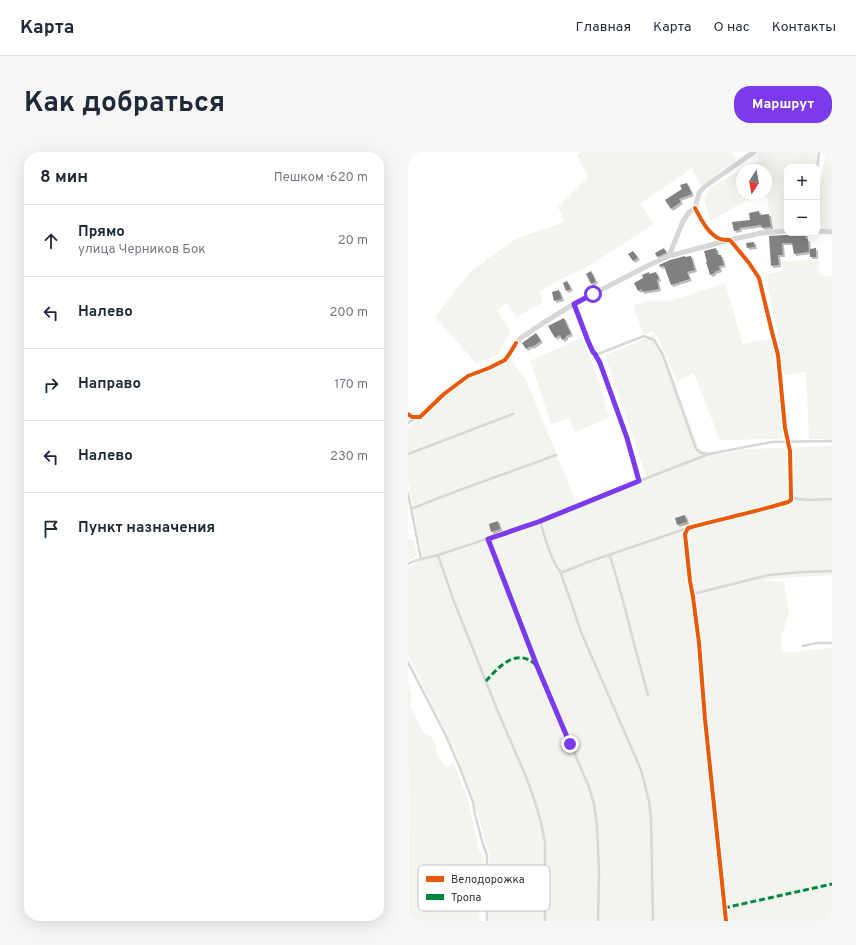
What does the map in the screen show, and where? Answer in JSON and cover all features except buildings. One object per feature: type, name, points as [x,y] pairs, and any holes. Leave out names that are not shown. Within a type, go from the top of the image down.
[{"type":"street","points":[[669,256],[684,221],[689,212],[695,208],[699,193],[754,152]]},
{"type":"street","points":[[695,208],[701,219],[714,235],[721,239],[730,240],[759,278],[778,355],[784,421],[790,464],[791,500],[760,510],[688,528],[685,534],[699,643],[705,719],[726,921]]},
{"type":"street","points":[[820,231],[832,232]]},
{"type":"street","points":[[408,414],[412,417],[420,417],[444,394],[468,376],[505,360],[521,338],[540,325],[574,304],[649,265],[669,256],[730,240],[761,233],[784,232]]},
{"type":"lane","points":[[818,164],[819,152]]},
{"type":"lane","points":[[574,304],[588,341],[600,363],[627,438],[639,481]]},
{"type":"lane","points":[[595,354],[644,336],[654,340],[663,355],[696,449],[701,453],[709,454]]},
{"type":"lane","points":[[408,454],[513,414]]},
{"type":"lane","points":[[408,423],[420,417]]},
{"type":"lane","points":[[408,564],[421,559],[438,556],[540,522],[709,454],[772,442],[832,441]]},
{"type":"lane","points":[[411,509],[556,455]]},
{"type":"lane","points":[[408,493],[421,559]]},
{"type":"lane","points":[[791,497],[810,500],[832,499]]},
{"type":"lane","points":[[540,522],[552,559],[560,573],[581,632],[641,770],[649,800],[651,818],[653,921]]},
{"type":"lane","points":[[560,573],[688,528]]},
{"type":"lane","points":[[488,539],[537,666],[594,804],[597,826],[599,871],[598,921]]},
{"type":"lane","points":[[609,555],[622,597],[648,695]]},
{"type":"lane","points":[[438,556],[453,599],[535,802],[545,843],[545,865]]},
{"type":"lane","points":[[692,594],[769,576],[802,572],[832,571]]},
{"type":"lane","points":[[803,646],[817,643],[832,643]]},
{"type":"lane","points":[[408,662],[446,736],[460,768],[473,802],[479,830],[487,855],[487,865]]},
{"type":"shaded area","points":[[580,152],[731,152],[736,160],[700,186],[692,168],[640,204],[654,224],[587,267],[540,291],[543,302],[517,317],[507,303],[497,310],[511,333],[498,355],[476,363],[435,317],[471,271],[517,238],[565,222],[558,207],[588,177],[577,156]]},
{"type":"shaded area","points":[[760,152],[816,152],[817,164],[784,164],[784,230],[772,230],[767,200],[772,200],[772,164],[753,164],[760,161],[757,153]]},
{"type":"shaded area","points":[[826,152],[832,152],[832,230],[822,229],[820,218],[820,185]]},
{"type":"shaded area","points":[[736,172],[736,200],[750,200],[745,201],[710,221],[704,197],[711,187]]},
{"type":"shaded area","points":[[818,260],[820,275],[832,276],[832,439],[809,439],[806,372],[782,375],[778,332],[765,274],[782,271],[782,261]]},
{"type":"shaded area","points":[[725,283],[743,344],[773,338],[783,439],[720,440],[694,374],[677,381],[657,336],[652,331],[644,335],[633,305],[647,301],[668,302]]},
{"type":"shaded area","points":[[654,335],[667,361],[698,447],[702,451],[714,455],[747,449],[832,446],[832,575],[762,581],[784,581],[789,614],[781,637],[783,653],[832,648],[832,921],[489,921],[489,911],[550,911],[550,865],[490,865],[490,855],[474,801],[456,753],[408,656],[408,567],[423,560],[408,481],[408,428],[415,422],[425,417],[447,395],[470,378],[497,367],[510,359],[527,382],[577,504],[646,476],[605,355]]},
{"type":"shaded area","points":[[582,338],[599,381],[609,418],[575,432],[569,419],[551,424],[530,361]]},
{"type":"shaded area","points":[[408,539],[414,541],[417,556],[408,561]]},
{"type":"shaded area","points":[[408,682],[412,696],[410,707],[425,735],[431,736],[437,747],[435,751],[445,767],[448,768],[453,762],[468,799],[479,850],[484,859],[484,865],[418,865],[418,911],[479,911],[480,921],[409,921]]},
{"type":"marked path","points":[[486,681],[505,663],[517,658],[529,660],[537,666]]},
{"type":"marked path","points":[[724,908],[832,884]]},
{"type":"cycle path","points":[[695,208],[708,230],[720,239],[730,240],[759,278],[778,355],[785,428],[790,451],[791,500],[763,509],[688,528],[685,534],[699,643],[705,719],[726,921]]},
{"type":"cycle path","points":[[408,414],[412,417],[420,417],[444,394],[468,376],[505,360],[516,343]]},
{"type":"route","points":[[570,744],[537,666],[488,539],[538,522],[639,481],[627,438],[600,363],[588,341],[574,304],[593,294]]}]
